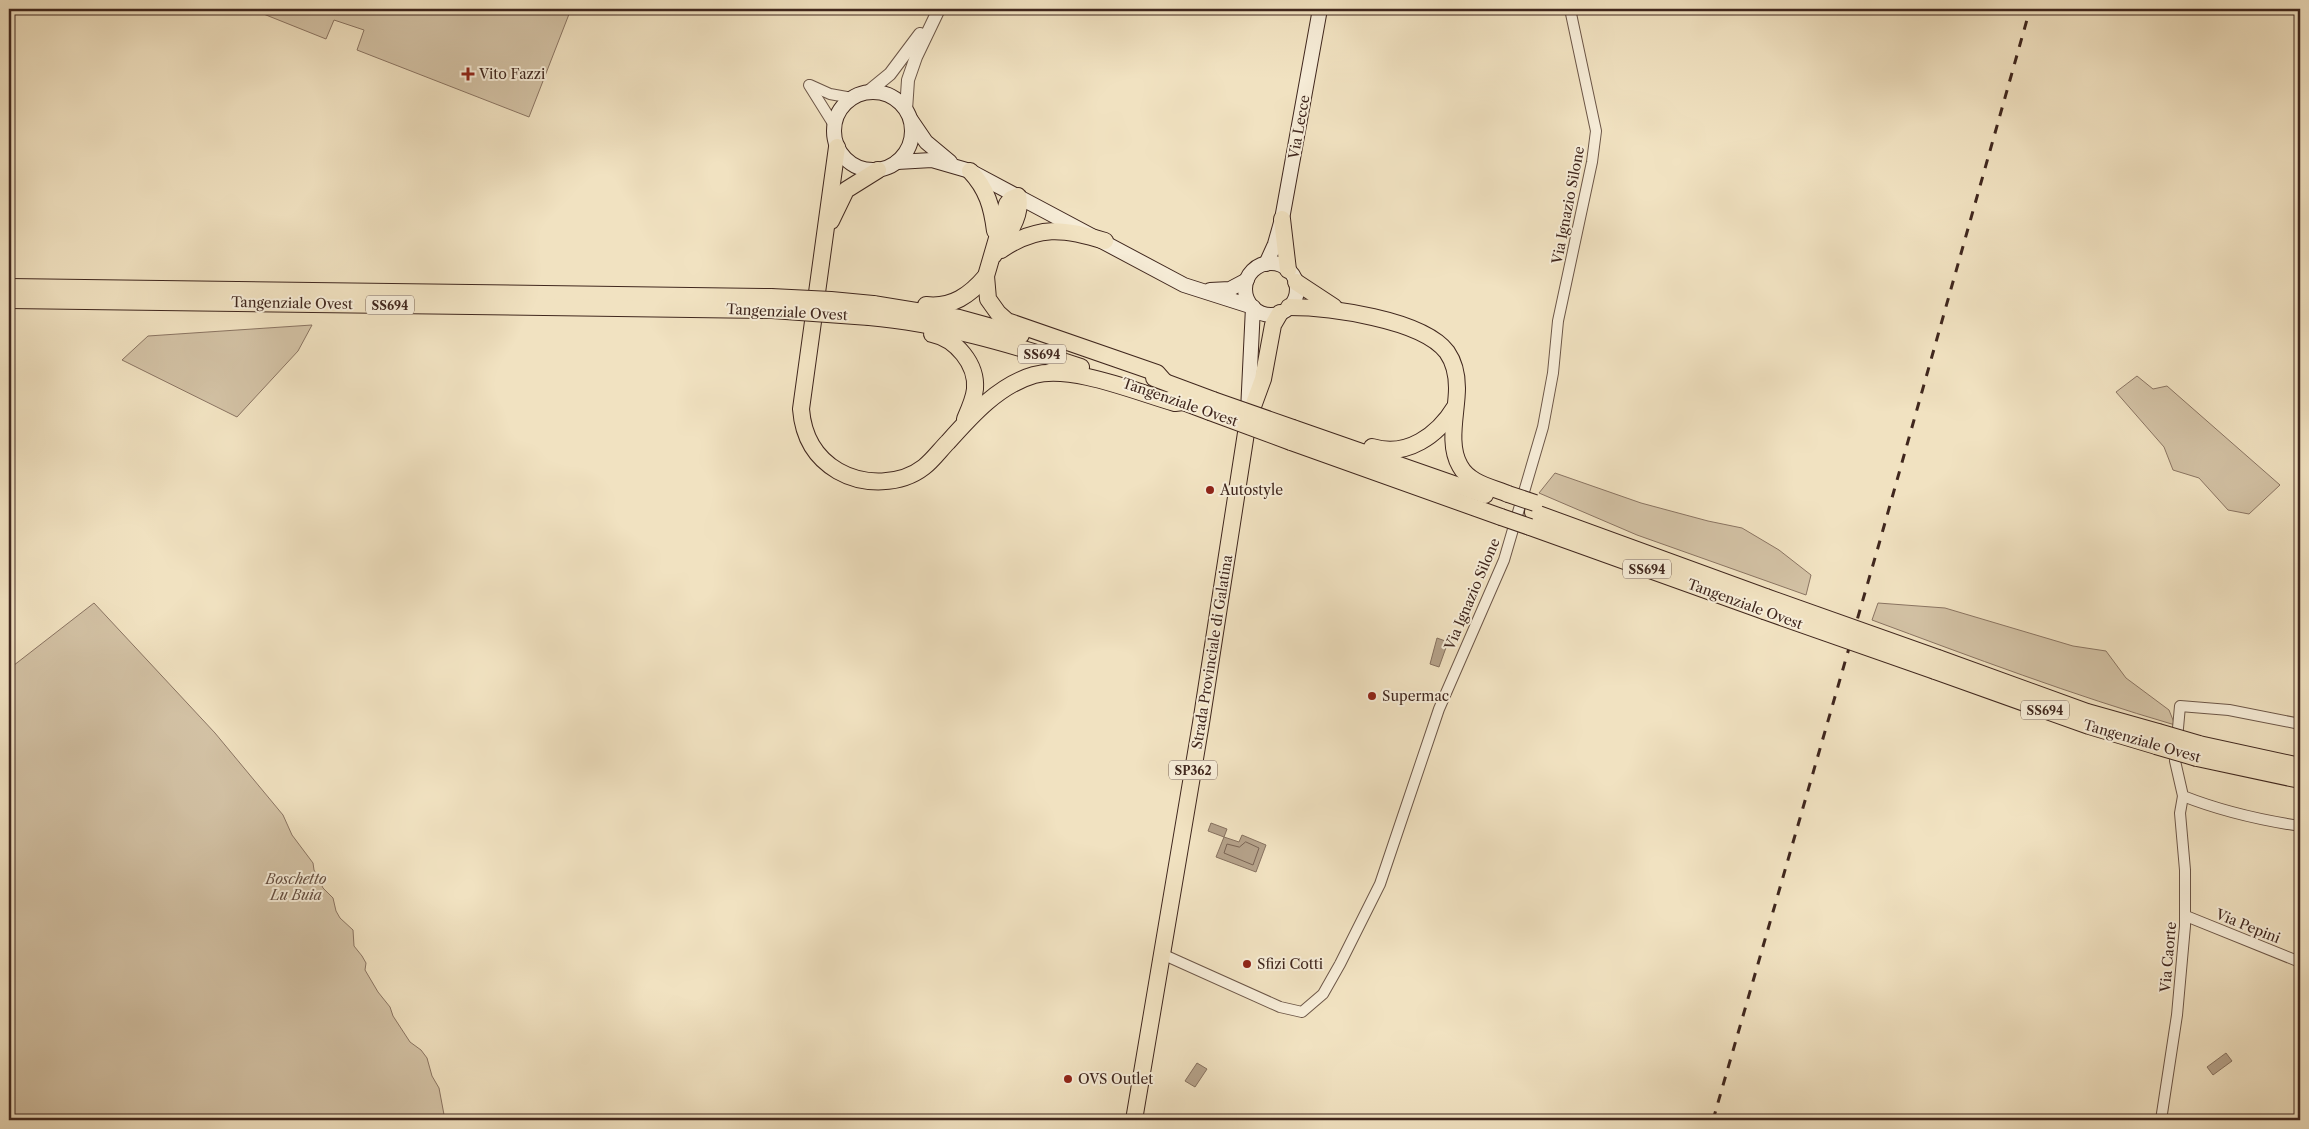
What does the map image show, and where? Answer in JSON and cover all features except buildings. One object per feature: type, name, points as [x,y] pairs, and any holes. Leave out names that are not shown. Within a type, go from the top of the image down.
[{"type":"main road","name":"Via Lecce","points":[[1266,264],[1275,244],[1282,219],[1320,9]]},
{"type":"main road","points":[[952,164],[926,142],[908,114],[890,96],[868,92],[852,98],[837,114],[834,125],[837,147],[801,409],[804,432],[814,450],[830,466],[851,477],[872,481],[894,480],[914,473],[925,466],[985,404],[1007,388],[1026,378],[1046,373],[1076,374],[1175,403],[1183,402]]},
{"type":"main road","points":[[897,162],[904,155],[911,138],[908,114]]},
{"type":"main road","points":[[837,147],[842,155],[854,165],[868,170],[878,170]]},
{"type":"main road","points":[[826,235],[835,210],[846,190],[878,170],[897,162],[932,160],[952,164],[970,171],[1184,285],[1253,307],[1266,314],[1285,310],[1341,311],[1416,330],[1439,344],[1452,360],[1456,372],[1454,445],[1455,458],[1461,468],[1505,504],[1533,514]]},
{"type":"main road","points":[[970,171],[987,194],[992,208],[996,237]]},
{"type":"main road","points":[[963,425],[976,388],[973,372],[964,355],[948,339],[885,323],[874,313],[880,300],[934,306],[948,304],[974,290],[986,276],[1007,204],[1011,199],[1018,196]]},
{"type":"main road","points":[[993,256],[1007,238],[1019,209],[1018,196]]},
{"type":"main road","points":[[1282,219],[1296,297],[1285,310]]},
{"type":"main road","points":[[993,256],[1016,240],[1032,233],[1048,230],[1074,232],[1105,242]]},
{"type":"main road","points":[[1184,285],[1216,291],[1230,289],[1247,280],[1254,270],[1266,264],[1282,265],[1292,276],[1341,311]]},
{"type":"main road","points":[[986,276],[988,299],[998,313],[1007,321],[1157,373],[1164,381]]},
{"type":"main road","points":[[1247,280],[1246,294],[1253,307],[1248,420]]},
{"type":"main road","points":[[9,281],[49,283],[64,288]]},
{"type":"main road","name":"Tangenziale Ovest","points":[[9,287],[772,303]]},
{"type":"main road","name":"Tangenziale Ovest","points":[[9,300],[487,307],[772,303],[831,300],[874,313],[1027,349],[1183,402],[1211,406],[1295,433],[1533,514],[1765,604],[1936,664],[2087,712],[2157,739],[2300,780]]},
{"type":"main road","points":[[9,311],[22,307],[178,307],[213,302]]},
{"type":"main road","name":"Strada Provinciale di Galatina","points":[[1134,1120],[1201,723],[1248,420],[1263,379],[1273,325],[1285,310]]},
{"type":"main road","name":"Tangenziale Ovest","points":[[874,313],[959,318],[1054,344],[1164,381],[1211,406]]},
{"type":"main road","points":[[1295,433],[1312,429],[1380,450],[1405,449],[1440,428],[1456,405]]},
{"type":"main road","name":"Tangenziale Ovest","points":[[1533,514],[1578,519],[1584,529],[1765,604]]},
{"type":"main road","name":"Tangenziale Ovest","points":[[2198,751],[2300,766]]},
{"type":"street","name":"Via Ignazio Silone","points":[[1162,954],[1280,1007],[1302,1012],[1322,994],[1340,964],[1380,884],[1439,709],[1504,560],[1543,427],[1554,373],[1558,321],[1592,162],[1596,131],[1570,9]]},
{"type":"street","points":[[868,92],[890,74],[937,12]]},
{"type":"street","points":[[908,114],[908,80],[916,57],[937,12]]},
{"type":"street","points":[[834,125],[809,85],[830,94],[852,98]]},
{"type":"street","points":[[1252,340],[1257,364],[1262,368],[1265,366]]},
{"type":"street","points":[[2300,724],[2230,710],[2180,706],[2175,761],[2184,796],[2209,806],[2300,826]]},
{"type":"street","name":"Via Caorte","points":[[2160,1120],[2177,1015],[2186,916],[2180,813],[2184,796]]},
{"type":"street","name":"Via Pepini","points":[[2186,916],[2300,962]]},
{"type":"green space","name":"Vito Fazzi","points":[[251,9],[571,9],[529,117],[357,50],[364,30],[334,20],[326,39]]},
{"type":"green space","points":[[312,325],[298,351],[237,417],[122,360],[148,336]]},
{"type":"green space","points":[[2137,376],[2153,389],[2167,386],[2280,485],[2249,514],[2228,510],[2199,478],[2173,470],[2164,447],[2116,392]]},
{"type":"green space","points":[[1555,473],[1641,503],[1742,528],[1779,550],[1811,575],[1806,595],[1637,535],[1539,493]]},
{"type":"green space","name":"Boschetto Lu Buia","points":[[94,603],[215,733],[283,815],[292,835],[313,863],[314,870],[323,888],[333,898],[340,918],[353,930],[354,946],[366,963],[365,970],[378,992],[390,1007],[393,1016],[410,1042],[421,1050],[427,1058],[432,1076],[439,1088],[445,1120],[9,1120],[9,669]]},
{"type":"green space","points":[[1878,603],[1945,608],[2073,646],[2106,651],[2126,678],[2169,710],[2175,725],[2060,688],[1872,620]]},
{"type":"water","points":[[1437,638],[1448,642],[1439,667],[1430,664]]},
{"type":"water","points":[[1211,823],[1227,829],[1224,837],[1208,831]]},
{"type":"water","points":[[1242,835],[1266,845],[1256,872],[1216,857],[1224,837],[1239,842]]},
{"type":"water","points":[[2226,1053],[2232,1061],[2213,1075],[2207,1067]]},
{"type":"water","points":[[1197,1063],[1207,1069],[1195,1087],[1185,1081]]},
{"type":"railway","points":[[1713,1120],[1879,544],[2030,9]]},
{"type":"place","name":"Vito Fazzi","points":[[468,74]]},
{"type":"place","name":"Autostyle","points":[[1210,490]]},
{"type":"place","name":"Supermac","points":[[1372,696]]},
{"type":"place","name":"Sfizi Cotti","points":[[1247,964]]},
{"type":"place","name":"OVS Outlet","points":[[1068,1079]]}]
